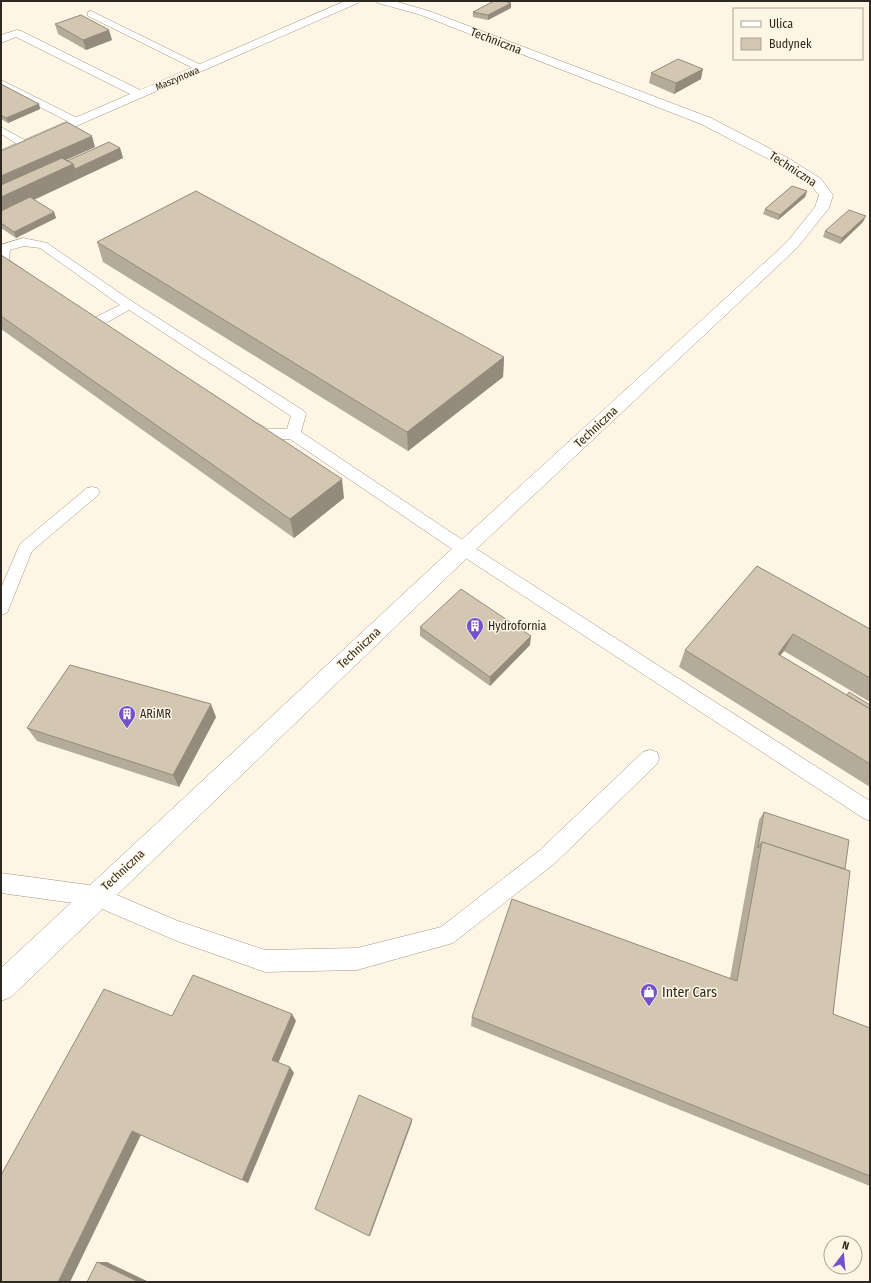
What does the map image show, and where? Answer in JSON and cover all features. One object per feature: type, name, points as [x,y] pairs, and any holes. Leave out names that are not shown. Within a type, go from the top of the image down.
[{"type":"street","name":"Maszynowa","points":[[1,155],[26,145],[75,121],[354,1]]},
{"type":"street","name":"Techniczna","points":[[1,987],[464,549],[792,246],[822,208],[826,195],[816,182],[785,162],[706,121],[425,13],[382,1]]},
{"type":"street","points":[[1,39],[17,33],[139,94]]},
{"type":"lane","points":[[91,14],[200,68]]},
{"type":"lane","points":[[1,83],[75,121]]},
{"type":"lane","points":[[1,130],[26,145]]},
{"type":"lane","points":[[28,277],[3,261],[4,248],[23,242],[43,245],[129,305],[299,414],[293,434]]},
{"type":"lane","points":[[99,321],[129,305]]},
{"type":"lane","points":[[86,313],[112,329]]},
{"type":"lane","points":[[246,421],[265,434],[293,434],[464,549],[870,812]]},
{"type":"lane","points":[[1,608],[26,548],[92,492]]},
{"type":"lane","points":[[1,883],[96,896],[177,931],[265,961],[364,957],[446,936],[547,857],[650,758]]},
{"type":"building","points":[[494,1],[511,3],[488,15],[473,12]]},
{"type":"building","points":[[81,15],[109,30],[83,40],[55,24]]},
{"type":"building","points":[[678,59],[703,69],[676,83],[651,73]]},
{"type":"building","points":[[1,84],[39,104],[6,118],[1,115]]},
{"type":"building","points":[[67,122],[92,136],[1,176],[1,151]]},
{"type":"building","points":[[109,142],[120,148],[75,169],[73,164],[67,161]]},
{"type":"building","points":[[62,158],[73,164],[1,197],[1,185]]},
{"type":"building","points":[[792,186],[807,191],[780,215],[765,209]]},
{"type":"building","points":[[196,191],[504,357],[407,432],[97,242]]},
{"type":"building","points":[[30,197],[54,212],[14,232],[1,223],[1,211]]},
{"type":"building","points":[[849,210],[866,216],[842,238],[825,231]]},
{"type":"building","points":[[1,255],[342,479],[290,519],[1,316]]},
{"type":"building","points":[[757,566],[870,629],[870,678],[793,634],[778,654],[870,709],[870,764],[685,650]]},
{"type":"building","name":"Hydrofornia","points":[[461,589],[531,636],[490,677],[420,627]]},
{"type":"building","name":"ARiMR","points":[[70,665],[211,704],[173,775],[27,728]]},
{"type":"building","points":[[849,692],[870,705],[870,709],[847,695]]},
{"type":"building","points":[[764,812],[849,840],[845,869],[762,842],[758,848]]},
{"type":"building","name":"Inter Cars","points":[[762,842],[850,871],[833,1014],[870,1028],[870,1176],[472,1017],[512,899],[737,981]]},
{"type":"building","points":[[193,975],[292,1014],[272,1060],[290,1067],[242,1180],[132,1131],[58,1282],[1,1282],[1,1175],[104,989],[172,1016]]},
{"type":"building","points":[[359,1095],[412,1119],[369,1236],[315,1209]]},
{"type":"building","points":[[97,1262],[139,1282],[87,1282]]},
{"type":"place","name":"Hydrofornia","points":[[475,641]]},
{"type":"place","name":"ARiMR","points":[[127,729]]},
{"type":"place","name":"Inter Cars","points":[[649,1007]]}]
